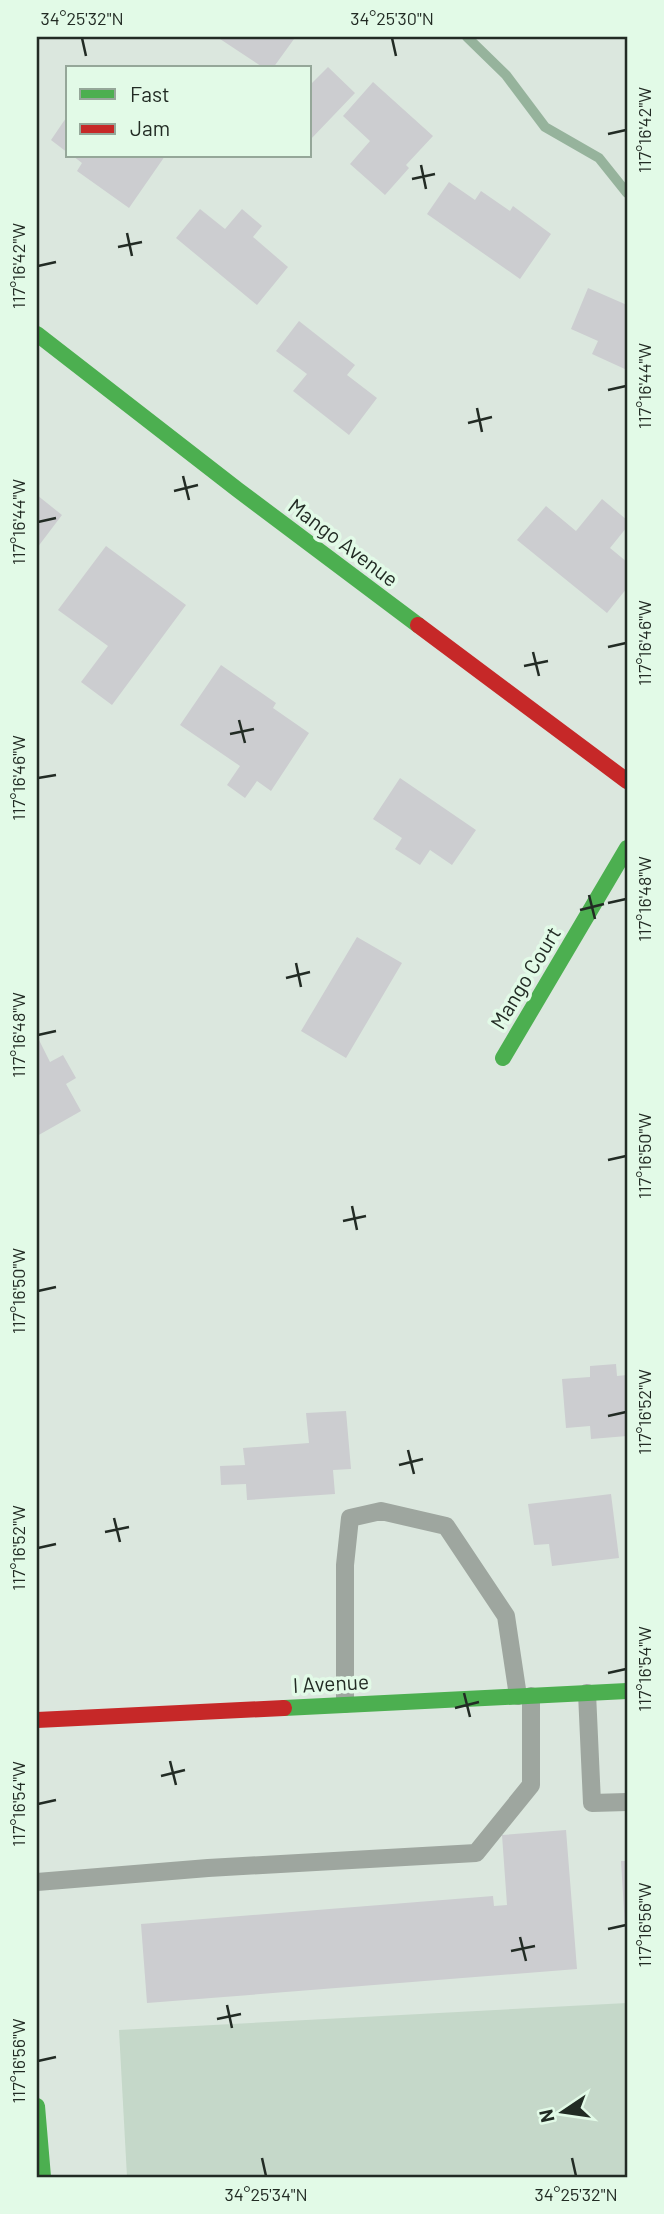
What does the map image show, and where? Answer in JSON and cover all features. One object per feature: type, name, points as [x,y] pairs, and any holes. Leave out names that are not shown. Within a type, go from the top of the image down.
[{"type":"street","name":"Mango Avenue","points":[[37,334],[238,490],[627,781]]},
{"type":"street","name":"Mango Court","points":[[503,1058],[627,848]]},
{"type":"street","name":"I Avenue","points":[[37,1720],[627,1691]]},
{"type":"street","points":[[37,2106],[43,2177]]},
{"type":"lane","points":[[37,1882],[208,1868],[476,1853],[531,1785],[524,1696],[506,1616],[446,1526],[381,1511],[350,1518],[345,1565],[345,1704]]},
{"type":"lane","points":[[587,1693],[592,1803],[627,1802]]},
{"type":"green space","points":[[627,2003],[627,2177],[127,2177],[119,2030]]},
{"type":"building","points":[[217,37],[294,39],[274,66],[261,66]]},
{"type":"building","points":[[328,67],[355,93],[312,138],[312,83]]},
{"type":"building","points":[[373,82],[433,136],[406,165],[409,168],[385,195],[350,164],[370,141],[343,116]]},
{"type":"building","points":[[66,118],[66,151],[51,140]]},
{"type":"building","points":[[76,158],[164,158],[129,208],[77,171],[82,163]]},
{"type":"building","points":[[449,182],[475,200],[481,191],[510,211],[513,206],[551,234],[520,279],[427,214]]},
{"type":"building","points":[[200,209],[225,229],[242,209],[262,226],[253,237],[288,267],[257,305],[176,238]]},
{"type":"building","points":[[588,288],[627,305],[627,370],[592,354],[598,341],[571,329]]},
{"type":"building","points":[[299,321],[355,365],[347,375],[377,398],[349,435],[293,391],[307,374],[276,351]]},
{"type":"building","points":[[37,495],[62,515],[37,548]]},
{"type":"building","points":[[602,499],[627,520],[627,527],[610,548],[627,562],[627,588],[607,613],[517,540],[546,506],[576,531]]},
{"type":"building","points":[[106,546],[186,605],[112,705],[81,682],[108,646],[58,610]]},
{"type":"building","points":[[221,665],[276,703],[273,708],[309,733],[271,791],[257,781],[245,798],[227,785],[240,766],[180,725]]},
{"type":"building","points":[[400,778],[476,830],[452,865],[430,850],[420,865],[395,849],[402,838],[373,819]]},
{"type":"building","points":[[357,937],[402,963],[346,1058],[301,1031]]},
{"type":"building","points":[[37,1036],[50,1062],[63,1055],[76,1078],[66,1084],[81,1111],[37,1136]]},
{"type":"building","points":[[616,1364],[617,1376],[627,1375],[627,1436],[591,1439],[590,1426],[566,1428],[562,1379],[590,1377],[590,1366]]},
{"type":"building","points":[[346,1411],[351,1469],[333,1470],[335,1494],[247,1500],[246,1484],[221,1485],[220,1466],[245,1465],[243,1448],[309,1443],[306,1413]]},
{"type":"building","points":[[611,1494],[619,1558],[552,1566],[549,1544],[534,1545],[528,1504]]},
{"type":"building","points":[[566,1830],[577,1969],[147,2003],[141,1924],[493,1896],[494,1906],[507,1905],[502,1835]]},
{"type":"building","points":[[621,1861],[627,1861],[627,1927],[625,1927]]},
{"type":"waterway","points":[[467,37],[506,75],[545,127],[599,158],[627,193]]},
{"type":"traffic: fast","points":[[37,334],[418,625]]},
{"type":"traffic: fast","points":[[503,1058],[627,848]]},
{"type":"traffic: fast","points":[[284,1708],[627,1691]]},
{"type":"traffic: fast","points":[[37,2106],[43,2177]]},
{"type":"traffic: jam","points":[[418,625],[627,781]]},
{"type":"traffic: jam","points":[[37,1720],[284,1708]]}]
